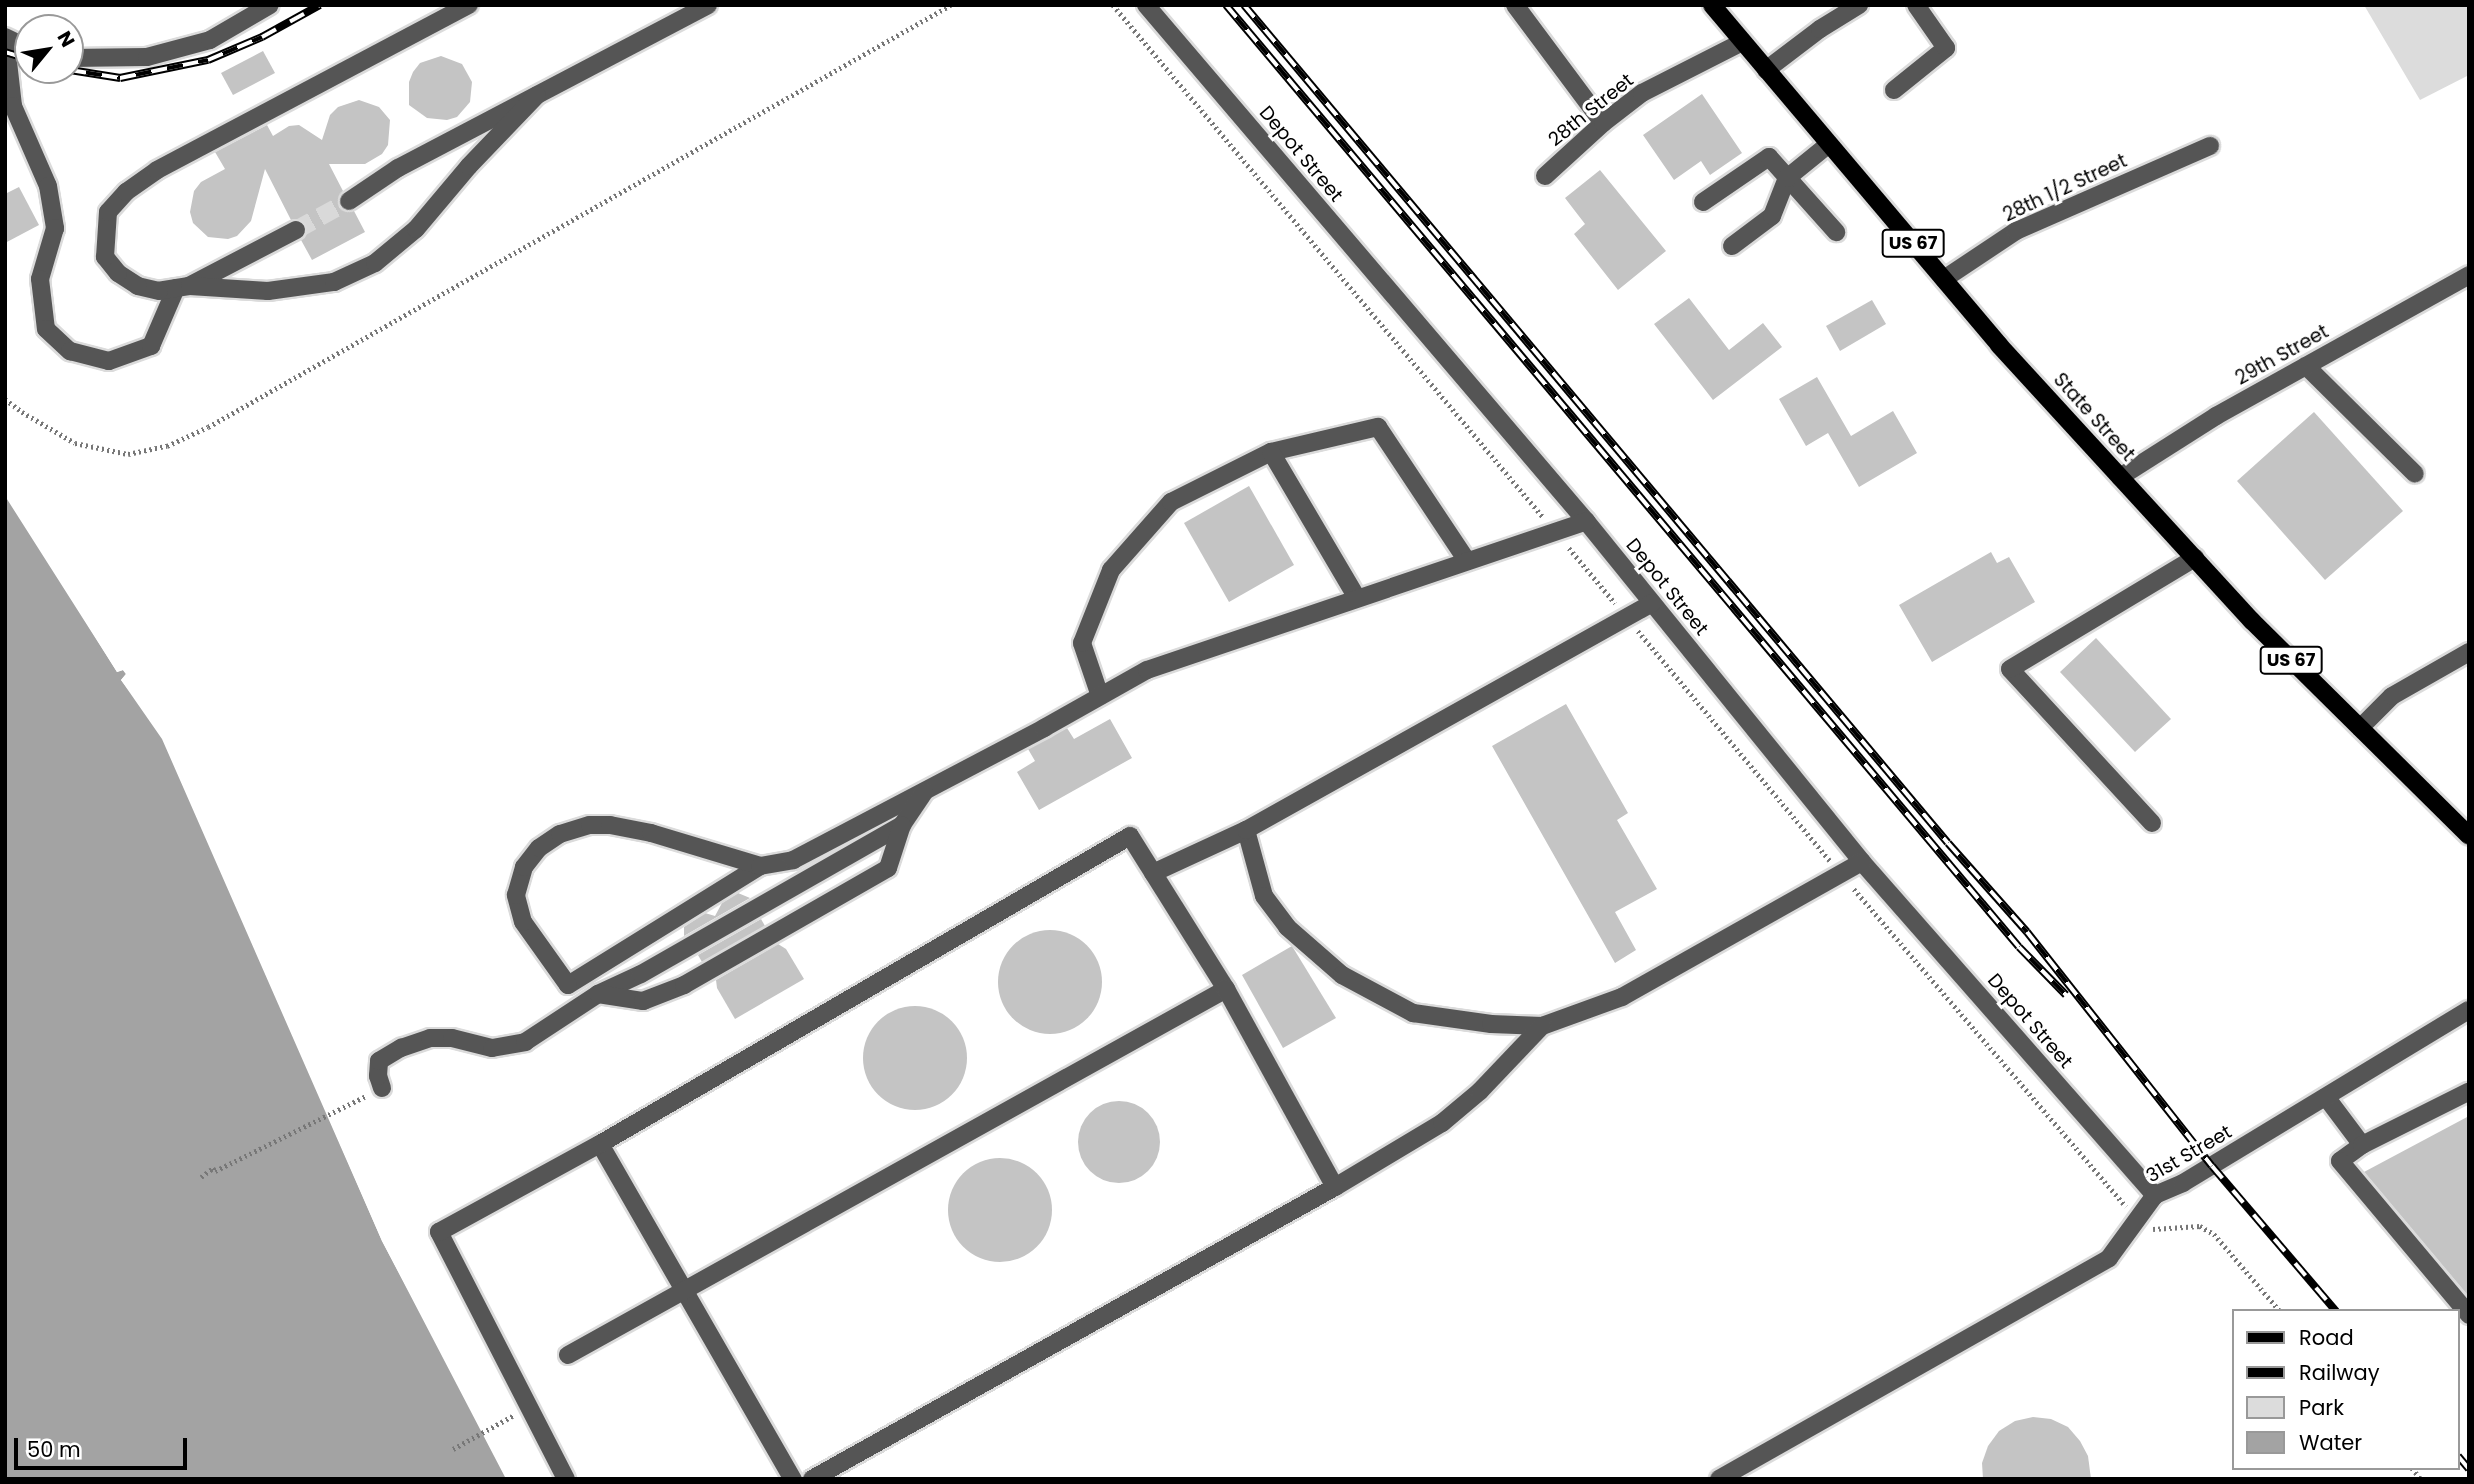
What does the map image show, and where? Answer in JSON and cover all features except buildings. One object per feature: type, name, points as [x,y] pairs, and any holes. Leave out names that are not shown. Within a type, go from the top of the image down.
[{"type":"main road","name":"State Street","points":[[1712,5],[1944,279],[2120,477],[2252,621],[2469,836]]},
{"type":"street","points":[[84,58],[147,57],[209,40],[270,5]]},
{"type":"street","points":[[469,5],[157,170],[126,192],[108,212],[105,257],[118,273],[138,286],[159,291],[183,287],[268,292],[334,282],[375,263],[416,229],[469,166],[537,95]]},
{"type":"street","points":[[349,201],[398,168],[708,5]]},
{"type":"street","name":"Depot Street","points":[[1146,5],[1586,521],[1862,862],[2155,1195]]},
{"type":"street","points":[[1515,5],[1603,123]]},
{"type":"street","points":[[1766,70],[1820,29],[1859,5]]},
{"type":"street","points":[[1894,90],[1946,48],[1916,5]]},
{"type":"street","points":[[7,38],[13,106],[48,186],[55,228],[40,279],[46,329],[70,351],[109,361],[151,346],[183,287],[296,230]]},
{"type":"street","name":"28th Street","points":[[1545,176],[1603,123],[1642,93],[1742,42]]},
{"type":"street","points":[[1732,246],[1772,216],[1787,177],[1829,144]]},
{"type":"street","name":"28th 1/2 Street","points":[[1944,279],[2016,231],[2210,146]]},
{"type":"street","points":[[1703,202],[1769,157],[1836,232]]},
{"type":"street","name":"29th Street","points":[[2120,477],[2216,416],[2469,275]]},
{"type":"street","points":[[2306,366],[2414,474]]},
{"type":"street","points":[[1100,696],[1082,643],[1111,570],[1171,502],[1271,452],[1378,427],[1467,561]]},
{"type":"street","points":[[1271,452],[1357,598]]},
{"type":"street","points":[[568,985],[760,866],[793,860],[1147,670],[1586,521]]},
{"type":"street","points":[[2152,823],[2010,669],[2194,558]]},
{"type":"street","points":[[1153,873],[1246,830],[1652,603]]},
{"type":"street","points":[[2360,728],[2392,696],[2469,652]]},
{"type":"street","points":[[760,866],[651,833],[610,825],[590,825],[560,834],[540,848],[524,867],[516,895],[523,922],[568,985],[598,994],[643,1001],[684,985],[888,868],[902,825],[926,790]]},
{"type":"street","points":[[382,1088],[378,1076],[379,1061],[401,1048],[430,1038],[452,1038],[492,1048],[525,1042],[598,994],[641,974],[902,825]]},
{"type":"street","points":[[1246,830],[1264,897],[1287,927],[1342,975],[1413,1013],[1491,1024],[1542,1026],[1622,997],[1862,862]]},
{"type":"street","points":[[566,1479],[439,1232],[600,1144],[1130,836],[1226,989],[1335,1187]]},
{"type":"street","points":[[568,1355],[1226,989]]},
{"type":"street","name":"31st Street","points":[[1719,1479],[2109,1258],[2155,1195],[2183,1183],[2469,1010]]},
{"type":"street","points":[[812,1479],[1335,1187],[1443,1123],[1480,1091],[1542,1026]]},
{"type":"street","points":[[2469,1092],[2362,1145],[2340,1161],[2469,1315]]},
{"type":"street","points":[[2326,1097],[2362,1145]]},
{"type":"street","points":[[600,1144],[793,1479]]},
{"type":"path","points":[[5,399],[75,443],[128,454],[167,446],[220,420],[951,5]]},
{"type":"path","points":[[1113,5],[1841,874],[2137,1219],[2150,1229],[2200,1226],[2214,1234],[2278,1309]]},
{"type":"path","points":[[201,1177],[213,1168],[215,1171],[382,1088]]},
{"type":"path","points":[[453,1449],[530,1406]]},
{"type":"green space","points":[[2364,5],[2469,5],[2469,75],[2420,100]]},
{"type":"water","points":[[5,492],[117,672],[123,670],[126,674],[121,680],[164,736],[382,1241],[509,1479],[5,1479]]},
{"type":"pier","points":[[5,489],[119,668],[124,667],[129,672],[125,680],[167,734],[266,943],[385,1239],[512,1479],[506,1479],[382,1241],[162,739],[121,680],[126,674],[123,670],[117,672],[5,496]]},
{"type":"tunnel","points":[[296,230],[349,201]]},
{"type":"railway","points":[[84,72],[120,78],[208,60],[262,37],[320,5]]},
{"type":"railway","points":[[1226,5],[2019,947],[2066,995]]},
{"type":"railway","points":[[1244,5],[1948,843],[2027,932],[2212,1166],[2334,1309]]},
{"type":"railway","points":[[5,52],[14,55]]},
{"type":"railway","points":[[2460,1458],[2469,1469]]}]
